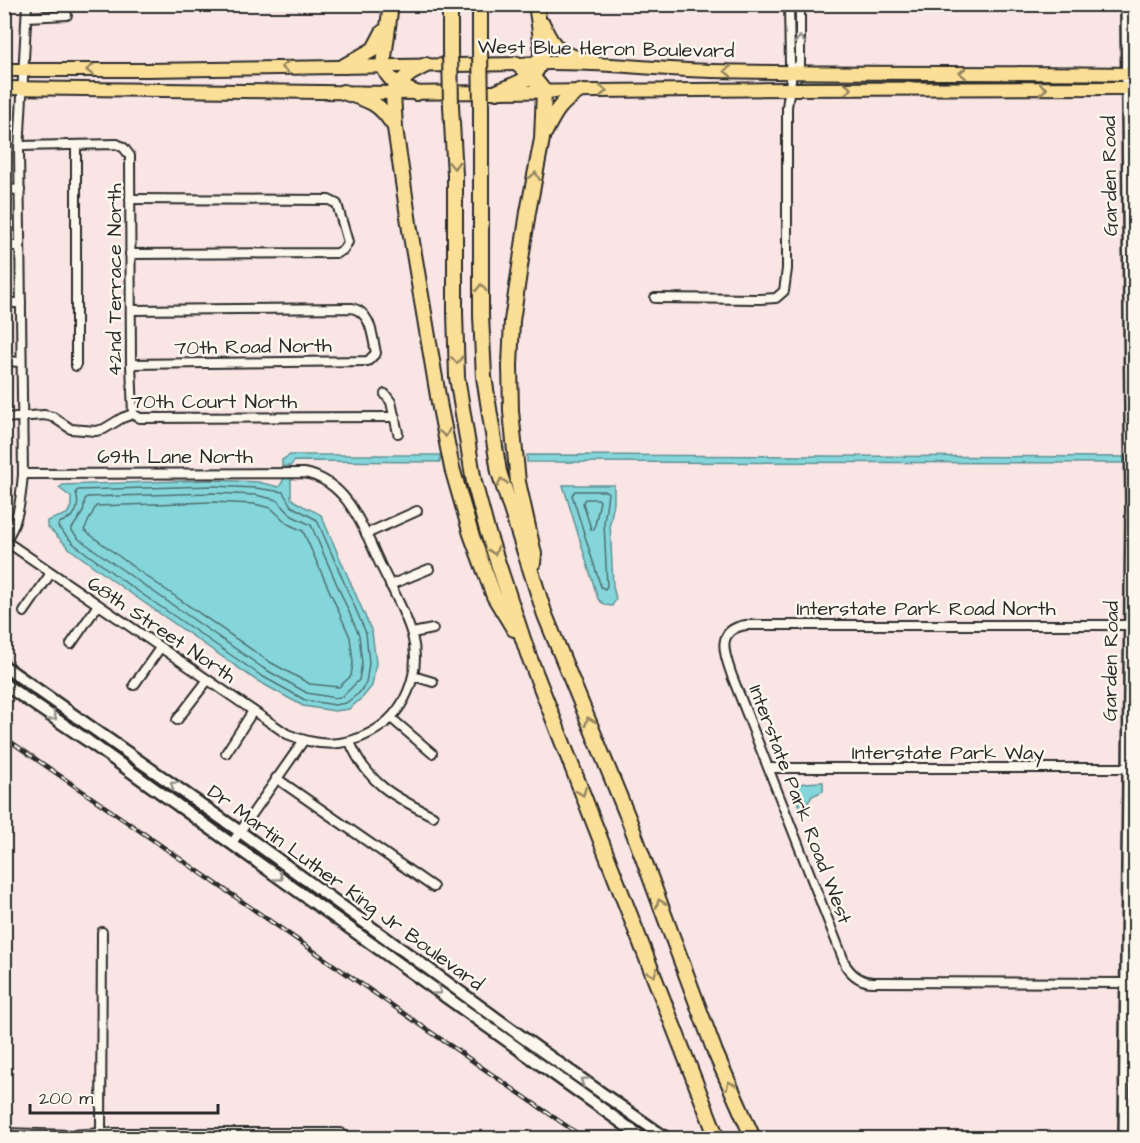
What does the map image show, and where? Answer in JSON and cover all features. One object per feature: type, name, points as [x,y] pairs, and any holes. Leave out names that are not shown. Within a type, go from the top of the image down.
[{"type":"highway","points":[[450,4],[454,174],[454,314],[457,377],[474,482],[487,530],[528,654],[717,1138]]},
{"type":"highway","points":[[480,4],[481,316],[484,377],[499,472],[545,615],[628,820],[715,1052],[753,1138]]},
{"type":"highway","points":[[497,92],[532,76],[537,70],[541,45],[536,5]]},
{"type":"highway","points":[[536,5],[547,36],[555,49],[564,55],[594,63]]},
{"type":"highway","points":[[390,7],[383,65],[395,89],[395,128],[440,408],[452,468],[471,534],[494,596],[528,654]]},
{"type":"highway","points":[[344,66],[374,49],[382,35],[390,7]]},
{"type":"highway","points":[[517,64],[532,76],[544,91],[542,139],[528,212],[514,310],[510,365],[518,482],[534,554],[532,578]]},
{"type":"highway","points":[[395,89],[411,73],[426,65]]},
{"type":"highway","points":[[395,89],[416,93]]},
{"type":"highway","points":[[542,139],[555,111],[562,102],[579,91]]},
{"type":"highway","points":[[343,92],[375,104],[384,110],[395,128]]},
{"type":"main road","name":"West Blue Heron Boulevard","points":[[4,70],[164,70],[539,62],[594,63],[703,71],[792,73],[1131,74]]},
{"type":"main road","points":[[176,90],[191,76],[240,75],[244,68]]},
{"type":"main road","points":[[91,89],[110,83],[151,82],[164,70]]},
{"type":"main road","points":[[4,88],[343,92],[395,89]]},
{"type":"main road","name":"West Blue Heron Boulevard","points":[[416,93],[1131,88]]},
{"type":"main road","name":"Dr Martin Luther King Jr Boulevard","points":[[4,666],[240,831],[536,1047],[666,1138]]},
{"type":"main road","name":"Dr Martin Luther King Jr Boulevard","points":[[4,684],[232,843],[643,1138]]},
{"type":"main road","points":[[593,1103],[604,1102],[655,1138]]},
{"type":"street","points":[[5,541],[10,534],[16,514],[23,474],[19,146],[27,4]]},
{"type":"street","points":[[655,298],[760,299],[776,298],[784,291],[787,269],[787,107],[792,73],[789,4]]},
{"type":"street","points":[[792,73],[800,63],[800,4]]},
{"type":"street","name":"Garden Road","points":[[1124,1138],[1131,468],[1131,74],[1126,4]]},
{"type":"street","points":[[27,16],[67,15]]},
{"type":"street","name":"42nd Terrace North","points":[[76,145],[117,144],[124,148],[131,160],[130,310],[133,414]]},
{"type":"street","points":[[19,146],[76,145],[76,366]]},
{"type":"street","points":[[4,189],[20,190]]},
{"type":"street","points":[[130,199],[329,200],[337,204],[348,242],[343,250],[337,253],[130,254]]},
{"type":"street","points":[[4,246],[20,246]]},
{"type":"street","points":[[4,303],[21,303]]},
{"type":"street","name":"70th Road North","points":[[130,310],[352,308],[361,311],[369,320],[376,353],[368,361],[131,364]]},
{"type":"street","points":[[4,362],[21,362]]},
{"type":"street","points":[[385,394],[391,402],[398,433]]},
{"type":"street","name":"70th Court North","points":[[4,418],[44,415],[53,417],[71,429],[89,431],[104,429],[133,414],[140,418],[395,417]]},
{"type":"street","name":"69th Lane North","points":[[23,474],[309,474],[326,480],[346,498],[366,534]]},
{"type":"street","points":[[417,511],[366,534],[412,633],[414,653],[412,676],[404,702],[391,718],[375,731],[350,742],[360,764],[379,784],[433,816]]},
{"type":"street","name":"68th Street North","points":[[5,541],[287,734],[328,745],[350,742]]},
{"type":"street","points":[[390,585],[429,569]]},
{"type":"street","points":[[24,612],[51,573]]},
{"type":"street","points":[[71,644],[98,605]]},
{"type":"street","name":"Interstate Park Road North","points":[[727,635],[737,627],[746,625],[1128,625]]},
{"type":"street","points":[[412,633],[433,629]]},
{"type":"street","name":"Interstate Park Road West","points":[[727,635],[724,643],[725,656],[846,966],[852,974],[861,980],[873,982],[1125,983]]},
{"type":"street","points":[[134,685],[160,648]]},
{"type":"street","points":[[412,676],[433,682]]},
{"type":"street","points":[[177,720],[207,681]]},
{"type":"street","points":[[226,753],[253,711]]},
{"type":"street","points":[[391,718],[432,753]]},
{"type":"street","points":[[232,843],[304,740]]},
{"type":"street","name":"Interstate Park Way","points":[[769,768],[1127,768]]},
{"type":"street","points":[[276,778],[433,887]]},
{"type":"street","points":[[101,1133],[102,932]]},
{"type":"street","points":[[4,1133],[72,1135],[341,1133]]},
{"type":"water","points":[[290,455],[440,455],[440,462],[295,461],[290,466],[282,466],[282,460]]},
{"type":"water","points":[[527,455],[1135,457],[1136,463],[527,462]]},
{"type":"water","points":[[283,477],[291,477],[291,498],[321,515],[372,632],[376,663],[372,686],[349,709],[335,711],[303,706],[256,680],[70,549],[47,526],[47,521],[67,514],[71,506],[71,497],[59,488],[63,485],[212,480],[258,482],[279,487]]},
{"type":"water","points":[[563,485],[614,485],[614,503],[610,523],[613,586],[616,599],[612,606],[605,605],[598,599]]},
{"type":"water","points":[[823,782],[823,791],[812,796],[802,812],[795,790],[797,786]]},
{"type":"railway","points":[[4,737],[584,1138]]}]
